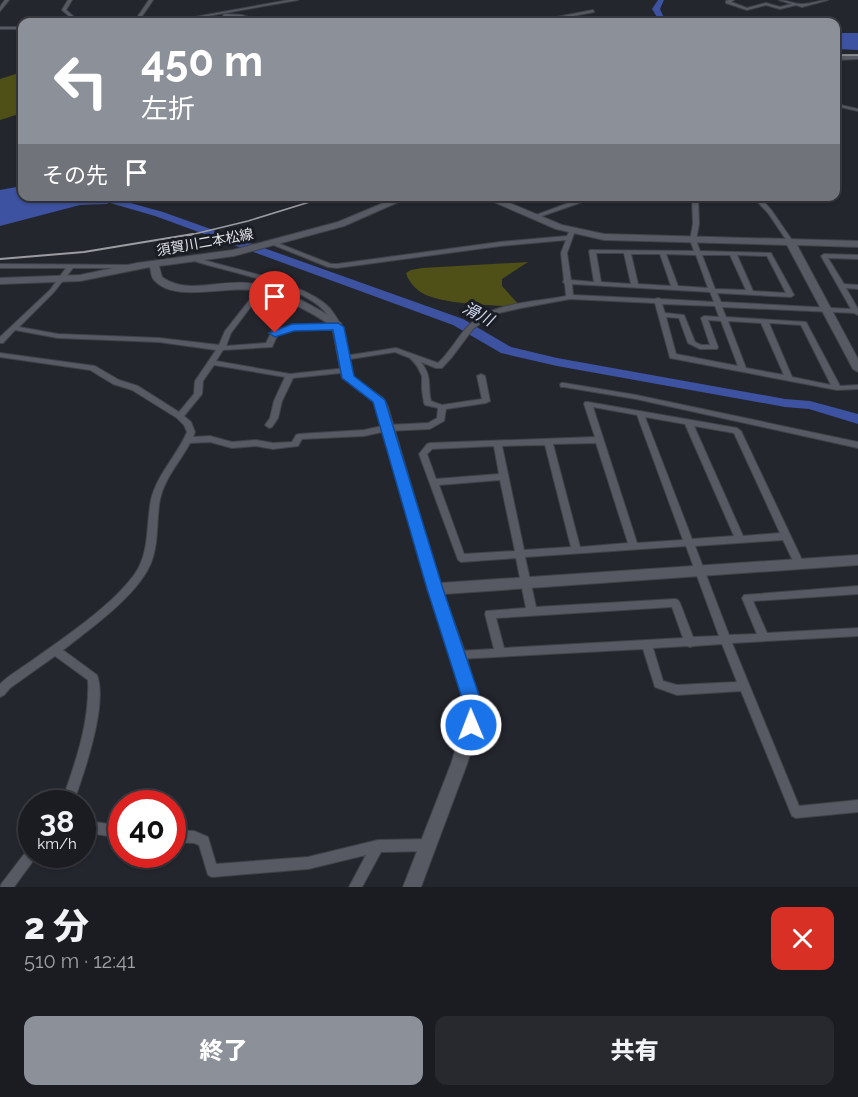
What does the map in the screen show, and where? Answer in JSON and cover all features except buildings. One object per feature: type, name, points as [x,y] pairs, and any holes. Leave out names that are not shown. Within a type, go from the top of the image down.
[{"type":"street","points":[[0,10],[7,0]]},
{"type":"street","points":[[70,0],[64,10],[73,18]]},
{"type":"street","points":[[139,18],[151,0]]},
{"type":"street","points":[[189,18],[260,3],[296,0]]},
{"type":"street","points":[[732,0],[727,2],[747,9],[766,4]]},
{"type":"street","points":[[754,0],[780,8],[794,4]]},
{"type":"street","points":[[781,0],[802,6],[826,0]]},
{"type":"street","points":[[807,0],[815,3]]},
{"type":"street","points":[[557,18],[593,11]]},
{"type":"street","points":[[215,13],[248,18]]},
{"type":"street","points":[[0,28],[18,28]]},
{"type":"street","points":[[840,58],[858,57]]},
{"type":"street","points":[[840,106],[858,110]]},
{"type":"street","name":"須賀川二本松線","points":[[0,281],[91,277],[137,266],[196,260],[242,252],[341,224],[396,201]]},
{"type":"street","points":[[496,201],[570,234]]},
{"type":"street","points":[[534,217],[582,201]]},
{"type":"street","points":[[694,201],[696,224],[693,240],[743,369]]},
{"type":"street","points":[[760,201],[791,243],[858,369]]},
{"type":"street","points":[[570,234],[564,253],[566,282],[570,297]]},
{"type":"street","points":[[271,244],[330,266],[570,234],[626,239],[854,244],[858,256],[824,256],[857,313]]},
{"type":"street","points":[[566,282],[598,284],[675,288],[713,291],[791,295],[769,254],[592,251],[598,284]]},
{"type":"street","points":[[627,252],[635,286]]},
{"type":"street","points":[[662,252],[675,288]]},
{"type":"street","points":[[733,254],[751,293]]},
{"type":"street","points":[[196,260],[263,278],[315,299],[334,315],[351,381],[379,400],[435,589],[458,655],[472,709],[471,725],[412,887]]},
{"type":"street","points":[[154,264],[157,278],[172,287],[187,290],[238,286],[261,289],[290,298],[337,326]]},
{"type":"street","points":[[0,266],[137,266]]},
{"type":"street","points":[[0,341],[71,266]]},
{"type":"street","points":[[843,286],[858,287]]},
{"type":"street","points":[[180,417],[198,394],[199,381],[222,348],[228,333],[261,289]]},
{"type":"street","points":[[212,362],[290,376],[396,350],[439,366],[472,326],[497,312],[570,297],[658,300],[857,313]]},
{"type":"street","points":[[658,300],[673,356],[837,388],[858,387]]},
{"type":"street","points":[[662,315],[682,316],[692,343],[700,347],[714,347],[704,318],[804,323],[837,388]]},
{"type":"street","points":[[764,321],[789,378]]},
{"type":"street","points":[[13,328],[58,336],[159,340],[222,348],[269,345],[275,333],[292,328],[337,326]]},
{"type":"street","points":[[0,355],[92,368],[116,382],[135,388],[180,417],[188,424],[191,432],[163,480],[153,509],[150,547],[141,574],[108,608],[6,685],[0,692]]},
{"type":"street","points":[[413,357],[428,377],[425,395],[428,403],[442,407],[486,400],[481,376]]},
{"type":"street","points":[[268,425],[274,418],[278,401],[290,376]]},
{"type":"street","points":[[564,386],[636,396],[858,445]]},
{"type":"street","points":[[633,546],[588,404],[737,431],[799,564]]},
{"type":"street","points":[[188,440],[210,439],[232,445],[295,444],[299,437],[429,426],[441,419],[442,407]]},
{"type":"street","points":[[640,413],[726,641],[796,812],[858,806]]},
{"type":"street","points":[[688,422],[740,539]]},
{"type":"street","points":[[598,440],[430,446],[423,454],[460,558],[786,536]]},
{"type":"street","points":[[548,441],[576,550]]},
{"type":"street","points":[[497,443],[532,612]]},
{"type":"street","points":[[433,482],[504,477]]},
{"type":"street","points":[[435,589],[858,560]]},
{"type":"street","points":[[764,638],[747,598],[858,590]]},
{"type":"street","points":[[500,653],[490,614],[675,603],[690,643]]},
{"type":"street","points":[[458,655],[858,632]]},
{"type":"street","points":[[647,645],[659,684],[676,690],[745,686]]},
{"type":"street","points":[[55,650],[93,678],[95,689],[85,750],[72,790]]},
{"type":"street","points":[[186,837],[204,841],[212,871],[308,863],[378,846],[428,845]]},
{"type":"street","points":[[355,887],[378,846]]},
{"type":"street","points":[[6,887],[21,868]]},
{"type":"shaded area","points":[[18,73],[18,114],[0,120],[0,79]]},
{"type":"shaded area","points":[[528,262],[502,279],[502,286],[521,307],[471,304],[433,298],[415,288],[406,273],[422,268]]},
{"type":"water","points":[[840,33],[858,33],[858,50],[840,49]]},
{"type":"water","points":[[18,187],[18,201],[113,201],[107,204],[80,205],[0,226],[0,190]]},
{"type":"waterway","points":[[661,0],[656,9],[661,18]]},
{"type":"waterway","name":"滑川","points":[[110,201],[159,214],[458,322],[506,350],[557,362],[785,403],[810,405],[858,419]]},
{"type":"railway","points":[[840,55],[858,55]]},
{"type":"railway","points":[[186,236],[248,221],[313,201]]},
{"type":"railway","points":[[0,259],[84,252],[193,234]]},
{"type":"route","points":[[275,333],[292,328],[338,327],[348,378],[379,400],[435,589],[470,695],[471,725]]}]
